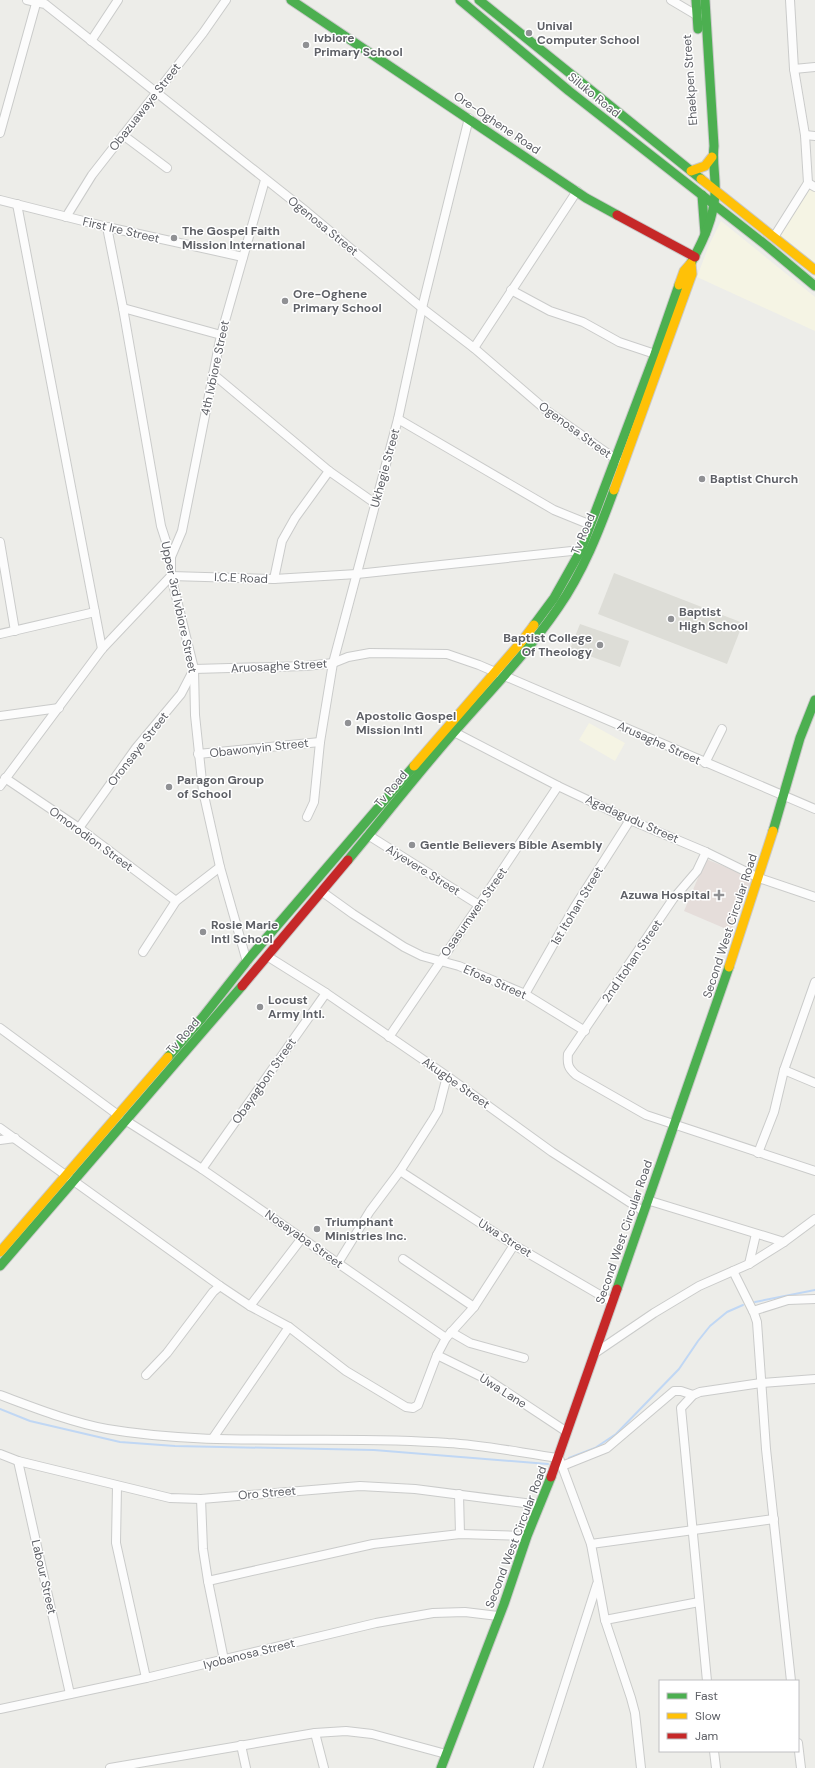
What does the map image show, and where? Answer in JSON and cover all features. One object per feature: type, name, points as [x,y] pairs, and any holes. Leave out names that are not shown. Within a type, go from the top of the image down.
[{"type":"street","name":"Ogenosa Street","points":[[26,0],[45,4],[422,308],[474,348],[546,410],[617,460]]},
{"type":"street","points":[[91,41],[118,0]]},
{"type":"street","name":"Obazuawaye Street","points":[[66,217],[92,175],[203,33],[226,0]]},
{"type":"street","name":"Ore-Oghene Road","points":[[291,0],[577,191],[693,260]]},
{"type":"street","name":"Siluko Road","points":[[460,0],[569,91],[815,286]]},
{"type":"street","name":"Siluko Road","points":[[479,0],[815,270]]},
{"type":"street","points":[[671,0],[698,16]]},
{"type":"street","name":"Ehaekpen Street","points":[[696,0],[707,147],[712,157]]},
{"type":"street","name":"Ehaekpen Street","points":[[705,0],[714,146],[712,157],[715,191],[714,206]]},
{"type":"street","points":[[774,237],[811,185],[805,135],[794,70],[790,0]]},
{"type":"street","points":[[0,133],[36,1]]},
{"type":"street","points":[[794,70],[815,67]]},
{"type":"street","points":[[569,91],[577,80]]},
{"type":"street","name":"Ukhegie Street","points":[[306,818],[314,802],[320,742],[333,663],[398,419],[422,308],[468,118]]},
{"type":"street","points":[[123,135],[167,168]]},
{"type":"street","points":[[805,135],[815,136]]},
{"type":"street","points":[[691,171],[705,166],[712,157]]},
{"type":"street","name":"4th Ivbiore Street","points":[[171,556],[182,531],[221,335],[265,180]]},
{"type":"street","points":[[474,348],[577,191]]},
{"type":"street","points":[[702,195],[705,234]]},
{"type":"street","name":"First Ire Street","points":[[0,200],[107,227],[243,257]]},
{"type":"street","points":[[17,204],[102,649]]},
{"type":"street","name":"Tv Road","points":[[0,1252],[230,1000],[454,732],[500,673],[554,598],[581,550],[617,460],[656,354],[684,271],[693,260],[705,234],[714,206]]},
{"type":"street","points":[[705,234],[714,222],[729,217]]},
{"type":"street","name":"Upper 3rd Ivbiore Street","points":[[107,227],[123,308],[161,526],[171,556],[172,576],[194,669],[195,715],[203,791],[220,867],[247,962]]},
{"type":"street","name":"Tv Road","points":[[122,1117],[220,994],[450,723],[534,641],[551,618],[584,564],[605,514],[692,274],[693,260]]},
{"type":"street","points":[[511,290],[542,307],[583,322],[618,342],[656,354]]},
{"type":"street","points":[[123,308],[221,335]]},
{"type":"street","points":[[213,374],[329,471],[376,504]]},
{"type":"street","points":[[398,419],[554,510],[591,525]]},
{"type":"street","points":[[274,579],[282,541],[295,518],[329,471]]},
{"type":"street","points":[[0,542],[15,631]]},
{"type":"street","name":"I.C.E Road","points":[[172,576],[274,579],[357,574],[581,550]]},
{"type":"street","points":[[0,786],[102,649],[172,576]]},
{"type":"street","points":[[0,634],[95,612]]},
{"type":"street","name":"Aruosaghe Street","points":[[194,669],[306,666],[333,663],[348,657],[370,653],[447,654],[500,673]]},
{"type":"street","name":"Oronsaye Street","points":[[78,828],[136,748],[181,694],[194,669]]},
{"type":"street","name":"Arusaghe Street","points":[[500,673],[705,763],[815,809]]},
{"type":"street","name":"Second West Circular Road","points":[[441,1768],[527,1536],[561,1462],[567,1432],[745,922],[784,797],[800,738],[815,700]]},
{"type":"street","points":[[0,716],[59,708]]},
{"type":"street","points":[[705,763],[722,729]]},
{"type":"street","name":"Agadagudu Street","points":[[454,732],[558,786],[630,820],[706,852],[759,878],[815,897]]},
{"type":"street","name":"Obawonyin Street","points":[[198,754],[320,742]]},
{"type":"street","name":"Omorodion Street","points":[[5,778],[78,828],[176,901]]},
{"type":"street","name":"Osasumwen Street","points":[[388,1037],[479,905],[558,786]]},
{"type":"street","name":"1st Itohan Street","points":[[525,994],[574,908],[630,820]]},
{"type":"street","name":"Aiyevere Street","points":[[368,835],[479,905]]},
{"type":"street","name":"2nd Itohan Street","points":[[674,1126],[646,1115],[570,1070],[567,1062],[568,1054],[673,899],[697,871],[706,852]]},
{"type":"street","points":[[143,952],[176,901],[220,867]]},
{"type":"street","name":"Efosa Street","points":[[321,891],[404,947],[422,956],[459,966],[525,994],[585,1031]]},
{"type":"street","name":"Akugbe Street","points":[[267,956],[326,993],[388,1037],[447,1076],[552,1152],[643,1211]]},
{"type":"street","points":[[758,1153],[774,1112],[784,1070],[815,984]]},
{"type":"street","name":"Obayagbon Street","points":[[202,1169],[326,993]]},
{"type":"street","points":[[220,994],[230,1000]]},
{"type":"street","name":"Nosayaba Street","points":[[0,1028],[122,1117],[202,1169],[338,1263],[449,1335],[470,1343],[524,1358]]},
{"type":"street","points":[[784,1070],[815,1083]]},
{"type":"street","points":[[338,1263],[370,1211],[400,1171],[438,1111],[447,1076]]},
{"type":"street","points":[[674,1126],[815,1171]]},
{"type":"street","points":[[0,1128],[220,1286],[250,1306],[289,1327],[346,1371],[406,1407],[413,1408],[418,1405],[437,1354],[449,1335],[474,1307],[514,1245]]},
{"type":"street","points":[[0,1140],[15,1138]]},
{"type":"street","name":"Uwa Street","points":[[400,1171],[514,1245],[612,1302]]},
{"type":"street","name":"Tv Road","points":[[0,1266],[68,1178]]},
{"type":"street","points":[[647,1200],[784,1242]]},
{"type":"street","points":[[595,1353],[654,1313],[699,1286],[749,1264],[784,1242],[815,1219]]},
{"type":"street","points":[[749,1264],[756,1234]]},
{"type":"street","points":[[250,1306],[302,1238]]},
{"type":"street","points":[[403,1259],[474,1307]]},
{"type":"street","points":[[733,1271],[757,1322],[766,1449],[791,1680]]},
{"type":"street","points":[[146,1374],[167,1353],[213,1292],[220,1286]]},
{"type":"street","points":[[753,1311],[788,1300],[815,1300]]},
{"type":"street","points":[[213,1438],[289,1327]]},
{"type":"street","name":"Uwa Lane","points":[[437,1354],[490,1381],[567,1432]]},
{"type":"street","points":[[0,1395],[53,1414],[105,1428],[148,1434],[213,1438],[448,1443],[561,1462],[607,1448],[674,1391],[693,1394],[761,1383],[815,1379]]},
{"type":"street","points":[[693,1394],[681,1408],[707,1680]]},
{"type":"street","name":"Oro Street","points":[[0,1454],[18,1461],[170,1498],[201,1499],[360,1486],[415,1489],[540,1505]]},
{"type":"street","name":"Labour Street","points":[[18,1461],[70,1694]]},
{"type":"street","points":[[561,1462],[591,1544],[605,1620],[635,1713],[641,1768]]},
{"type":"street","points":[[117,1486],[116,1543],[146,1678]]},
{"type":"street","points":[[459,1494],[460,1534]]},
{"type":"street","points":[[201,1499],[203,1549],[224,1660]]},
{"type":"street","points":[[591,1544],[774,1519]]},
{"type":"street","points":[[208,1581],[374,1544],[460,1534],[527,1536]]},
{"type":"street","points":[[538,1768],[598,1583]]},
{"type":"street","points":[[605,1620],[699,1602]]},
{"type":"street","name":"Iyobanosa Street","points":[[0,1709],[146,1678],[369,1625],[433,1613],[465,1612],[498,1616]]},
{"type":"street","points":[[110,1768],[315,1733],[346,1731],[372,1734],[446,1754]]},
{"type":"street","points":[[315,1733],[324,1768]]},
{"type":"street","points":[[241,1745],[246,1768]]},
{"type":"street","points":[[799,1751],[801,1768]]},
{"type":"street","points":[[714,1752],[716,1768]]},
{"type":"shaded area","points":[[805,178],[815,182],[815,266],[775,233]]},
{"type":"shaded area","points":[[721,221],[815,297],[815,331],[697,277],[709,245]]},
{"type":"shaded area","name":"Baptist High School","points":[[614,573],[743,623],[727,664],[598,614]]},
{"type":"shaded area","name":"Baptist College Of Theology","points":[[580,624],[629,641],[620,667],[570,649]]},
{"type":"shaded area","points":[[589,723],[625,743],[615,761],[579,740]]},
{"type":"shaded area","name":"Azuwa Hospital","points":[[706,859],[753,878],[731,931],[684,911]]},
{"type":"waterway","points":[[755,1302],[815,1290]]},
{"type":"waterway","points":[[569,1458],[595,1448],[616,1434],[679,1369],[710,1326],[727,1312],[743,1305]]},
{"type":"waterway","points":[[0,1409],[30,1421],[120,1442],[175,1446],[374,1450],[548,1464]]},
{"type":"traffic: fast","points":[[291,0],[586,198],[617,215]]},
{"type":"traffic: fast","points":[[460,0],[569,91],[767,246],[815,286]]},
{"type":"traffic: fast","points":[[479,0],[701,179]]},
{"type":"traffic: fast","points":[[696,0],[698,29]]},
{"type":"traffic: fast","points":[[691,263],[707,229],[713,211],[715,193],[713,158],[714,146],[705,0]]},
{"type":"traffic: fast","points":[[702,195],[705,234]]},
{"type":"traffic: fast","points":[[534,625],[554,598],[581,550],[655,354],[679,285]]},
{"type":"traffic: fast","points":[[348,860],[455,731],[534,640],[558,608],[583,566],[614,490]]},
{"type":"traffic: fast","points":[[773,831],[800,738],[815,700]]},
{"type":"traffic: fast","points":[[168,1057],[202,1018],[251,956],[414,766]]},
{"type":"traffic: fast","points":[[617,1289],[729,967]]},
{"type":"traffic: fast","points":[[0,1266],[242,986]]},
{"type":"traffic: fast","points":[[441,1768],[504,1604],[527,1536],[551,1477]]},
{"type":"traffic: slow","points":[[691,171],[705,166],[712,157]]},
{"type":"traffic: slow","points":[[701,179],[815,270]]},
{"type":"traffic: slow","points":[[614,490],[692,274],[691,263],[684,271],[679,285]]},
{"type":"traffic: slow","points":[[414,766],[522,641],[534,625]]},
{"type":"traffic: slow","points":[[729,967],[773,831]]},
{"type":"traffic: slow","points":[[0,1252],[168,1057]]},
{"type":"traffic: jam","points":[[617,215],[695,257]]},
{"type":"traffic: jam","points":[[242,986],[348,860]]},
{"type":"traffic: jam","points":[[551,1477],[617,1289]]},
{"type":"place","name":"Unival Computer School","points":[[529,33]]},
{"type":"place","name":"Ivbiore Primary School","points":[[306,45]]},
{"type":"place","name":"The Gospel Faith Mission International","points":[[174,238]]},
{"type":"place","name":"Ore-Oghene Primary School","points":[[285,301]]},
{"type":"place","name":"Baptist Church","points":[[702,479]]},
{"type":"place","name":"Baptist High School","points":[[671,619]]},
{"type":"place","name":"Baptist College Of Theology","points":[[600,645]]},
{"type":"place","name":"Apostolic Gospel Mission Intl","points":[[348,723]]},
{"type":"place","name":"Paragon Group of School","points":[[169,787]]},
{"type":"place","name":"Gentle Believers Bible Asembly","points":[[412,845]]},
{"type":"place","name":"Azuwa Hospital","points":[[719,895]]},
{"type":"place","name":"Rosie Marie Intl School","points":[[203,932]]},
{"type":"place","name":"Locust Army Intl.","points":[[260,1007]]},
{"type":"place","name":"Triumphant Ministries Inc.","points":[[317,1229]]}]
